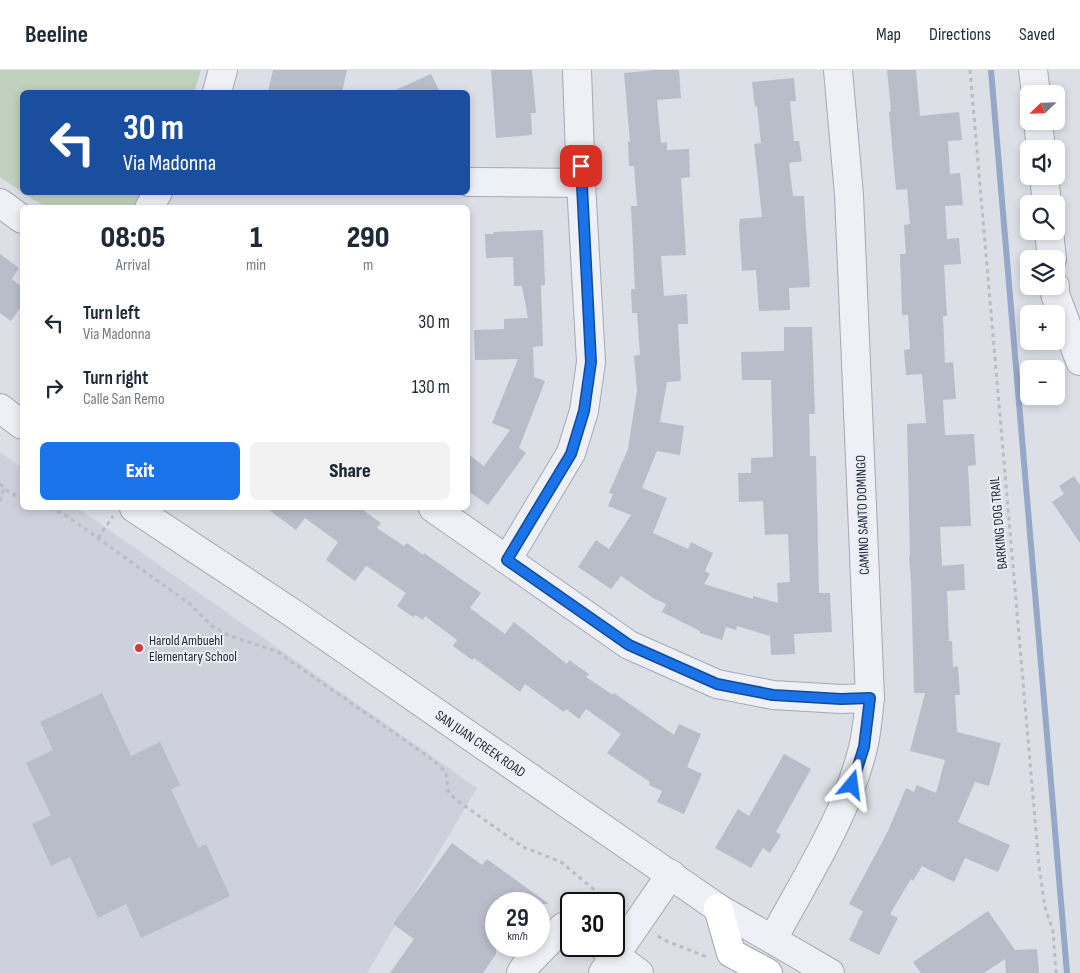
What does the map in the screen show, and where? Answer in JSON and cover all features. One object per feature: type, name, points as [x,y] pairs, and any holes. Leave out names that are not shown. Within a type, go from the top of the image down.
[{"type":"main road","points":[[718,908],[731,953],[768,973]]},
{"type":"street","points":[[217,90],[223,70]]},
{"type":"street","points":[[507,560],[571,454],[584,411],[591,362],[577,70]]},
{"type":"street","name":"CAMINO SANTO DOMINGO","points":[[773,939],[826,843],[852,785],[864,747],[870,698],[849,195],[838,70]]},
{"type":"street","points":[[1033,70],[1035,85]]},
{"type":"street","points":[[470,182],[581,183]]},
{"type":"street","points":[[0,203],[20,218]]},
{"type":"street","points":[[1055,295],[1080,362]]},
{"type":"street","points":[[0,408],[20,423]]},
{"type":"street","points":[[436,510],[629,645],[717,684],[773,695],[841,699],[870,698]]},
{"type":"street","name":"SAN JUAN CREEK ROAD","points":[[138,512],[294,614],[718,908],[830,973]]},
{"type":"street","points":[[639,973],[607,958],[671,874]]},
{"type":"street","points":[[521,973],[526,965],[560,929]]},
{"type":"path","name":"BARKING DOG TRAIL","points":[[970,70],[1039,866],[1045,906],[1053,930],[1056,973]]},
{"type":"path","points":[[0,484],[20,498]]},
{"type":"path","points":[[0,501],[4,488]]},
{"type":"path","points":[[55,510],[64,514],[190,604],[212,626],[230,636],[276,651],[429,757],[446,772],[448,791],[455,800],[523,847],[562,862],[597,892]]},
{"type":"path","points":[[98,538],[138,512]]},
{"type":"path","points":[[652,933],[664,940],[713,959]]},
{"type":"shaded area","name":"Harold Ambuehl Elementary School","points":[[0,452],[20,467],[20,510],[81,510],[477,788],[367,973],[0,973]]},
{"type":"green space","points":[[0,70],[201,70],[195,90],[20,90],[20,191],[0,177]]},
{"type":"green space","points":[[26,195],[142,195],[136,205],[43,205]]},
{"type":"building","points":[[273,70],[347,70],[342,90],[268,90]]},
{"type":"building","points":[[491,70],[532,70],[536,113],[531,113],[532,135],[496,138]]},
{"type":"building","points":[[679,70],[681,98],[657,100],[661,143],[667,142],[667,150],[689,149],[690,177],[681,178],[686,255],[661,256],[664,296],[687,294],[688,324],[678,324],[681,381],[667,382],[660,422],[684,426],[680,455],[657,451],[642,488],[667,498],[653,533],[688,549],[691,542],[713,553],[705,571],[710,574],[704,584],[753,599],[753,596],[778,603],[777,583],[790,582],[788,534],[765,535],[763,501],[739,502],[738,473],[751,473],[751,458],[773,457],[771,380],[742,380],[741,352],[784,351],[784,327],[812,327],[815,414],[809,414],[810,456],[816,456],[819,593],[830,593],[832,632],[794,634],[795,654],[771,655],[770,636],[737,626],[736,630],[726,627],[722,640],[700,633],[700,631],[662,612],[666,604],[653,598],[621,576],[611,589],[578,567],[596,540],[609,549],[631,515],[608,506],[613,494],[609,493],[628,449],[637,390],[634,356],[640,355],[637,313],[632,313],[631,289],[635,289],[631,206],[637,206],[634,166],[629,166],[628,142],[630,142],[624,73]]},
{"type":"building","points":[[887,70],[916,70],[920,116],[959,112],[962,140],[948,141],[950,174],[960,173],[963,205],[945,206],[947,239],[959,238],[961,264],[944,265],[947,316],[943,316],[945,363],[953,362],[956,399],[943,400],[945,435],[974,434],[976,465],[968,466],[971,526],[940,527],[942,566],[964,564],[965,590],[947,591],[949,641],[952,641],[953,667],[958,666],[960,695],[955,695],[957,732],[1001,743],[989,786],[975,782],[958,822],[1010,845],[998,872],[965,858],[954,882],[922,866],[913,881],[911,879],[890,914],[898,918],[879,955],[849,940],[863,911],[849,904],[888,831],[906,788],[914,792],[917,785],[936,793],[945,760],[910,751],[925,693],[914,693],[907,424],[926,423],[922,374],[906,375],[904,350],[910,349],[908,315],[902,315],[900,254],[906,254],[904,225],[910,224],[907,189],[896,190]]},
{"type":"building","points":[[431,74],[439,90],[395,90]]},
{"type":"building","points":[[794,78],[796,101],[790,101],[794,141],[799,141],[802,161],[789,163],[793,196],[804,196],[810,287],[789,288],[790,310],[759,311],[756,270],[742,271],[739,226],[740,219],[762,217],[754,144],[761,143],[752,82]]},
{"type":"building","points":[[543,230],[545,285],[541,285],[543,346],[533,347],[534,377],[545,381],[519,448],[526,453],[488,505],[470,492],[470,456],[484,466],[510,430],[492,423],[518,359],[475,360],[474,330],[504,329],[504,319],[528,318],[522,286],[514,286],[513,257],[486,258],[485,234],[494,234],[493,232]]},
{"type":"building","points":[[0,254],[19,268],[12,279],[20,285],[20,308],[11,321],[0,313]]},
{"type":"building","points":[[1074,476],[1080,483],[1080,543],[1052,502],[1064,494],[1059,486]]},
{"type":"building","points":[[269,510],[363,510],[381,523],[377,528],[404,546],[407,543],[423,555],[424,553],[481,593],[470,608],[505,634],[514,622],[567,664],[569,660],[589,674],[586,677],[613,695],[614,693],[674,735],[679,724],[701,734],[687,767],[702,774],[684,814],[657,802],[662,791],[649,785],[650,782],[607,753],[621,734],[586,709],[579,719],[566,709],[564,712],[525,684],[520,692],[474,658],[472,660],[453,646],[457,640],[425,616],[423,620],[415,615],[413,617],[397,606],[406,593],[371,569],[366,566],[355,581],[326,560],[338,542],[305,518],[296,530]]},
{"type":"building","points":[[102,693],[131,756],[160,742],[180,785],[171,789],[198,848],[206,844],[230,896],[141,938],[126,904],[98,918],[70,857],[51,866],[32,824],[51,815],[26,763],[53,750],[40,722]]},
{"type":"building","points":[[784,754],[811,769],[776,832],[781,835],[770,853],[763,848],[751,868],[715,848],[738,809],[749,816]]},
{"type":"building","points":[[452,843],[482,865],[487,859],[532,892],[485,892],[485,957],[494,957],[483,973],[390,973],[414,939],[393,924]]},
{"type":"building","points":[[988,911],[1015,950],[1037,949],[1039,973],[1006,973],[1005,959],[984,973],[921,973],[913,962]]},
{"type":"waterway","points":[[991,70],[1067,973]]},
{"type":"place","name":"Harold Ambuehl Elementary School","points":[[139,648]]},
{"type":"route","points":[[581,166],[591,362],[584,411],[571,454],[507,560],[629,645],[717,684],[773,695],[841,699],[870,698],[864,747],[852,785]]}]
